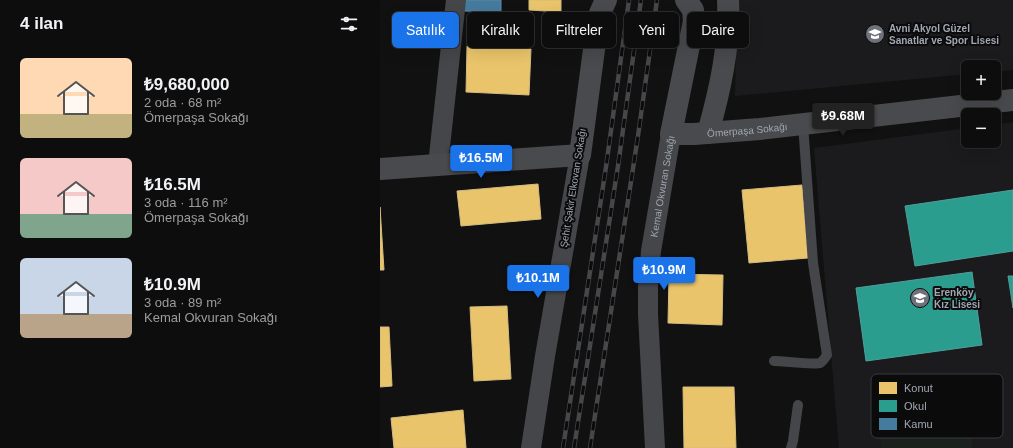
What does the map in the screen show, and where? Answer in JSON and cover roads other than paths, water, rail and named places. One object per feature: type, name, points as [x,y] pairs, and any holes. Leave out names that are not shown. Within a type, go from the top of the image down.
[{"type":"street","points":[[438,164],[456,0]]},
{"type":"street","name":"Şehit Şakir Elkovan Sokağı","points":[[531,448],[545,356],[580,155],[597,26],[600,13],[606,0]]},
{"type":"street","name":"Kemal Okvuran Sokağı","points":[[655,448],[648,287],[653,238],[671,134],[694,21],[693,10],[686,0]]},
{"type":"street","points":[[708,134],[722,76],[728,28],[728,0]]},
{"type":"street","name":"Ömerpaşa Sokağı","points":[[671,134],[708,134],[1013,100]]},
{"type":"street","points":[[380,169],[580,155]]},
{"type":"lane","points":[[774,361],[804,362],[812,364],[820,363],[827,356],[813,263],[803,124]]},
{"type":"lane","points":[[791,448],[798,405]]},
{"type":"railway","points":[[563,448],[606,167],[629,0]]},
{"type":"railway","points":[[574,448],[618,166],[641,0]]},
{"type":"railway","points":[[590,448],[638,136],[657,0]]},
{"type":"place","name":"Avni Akyol Güzel Sanatlar ve Spor Lisesi","points":[[875,34]]},
{"type":"place","name":"Erenköy Kız Lisesi","points":[[920,298]]}]
